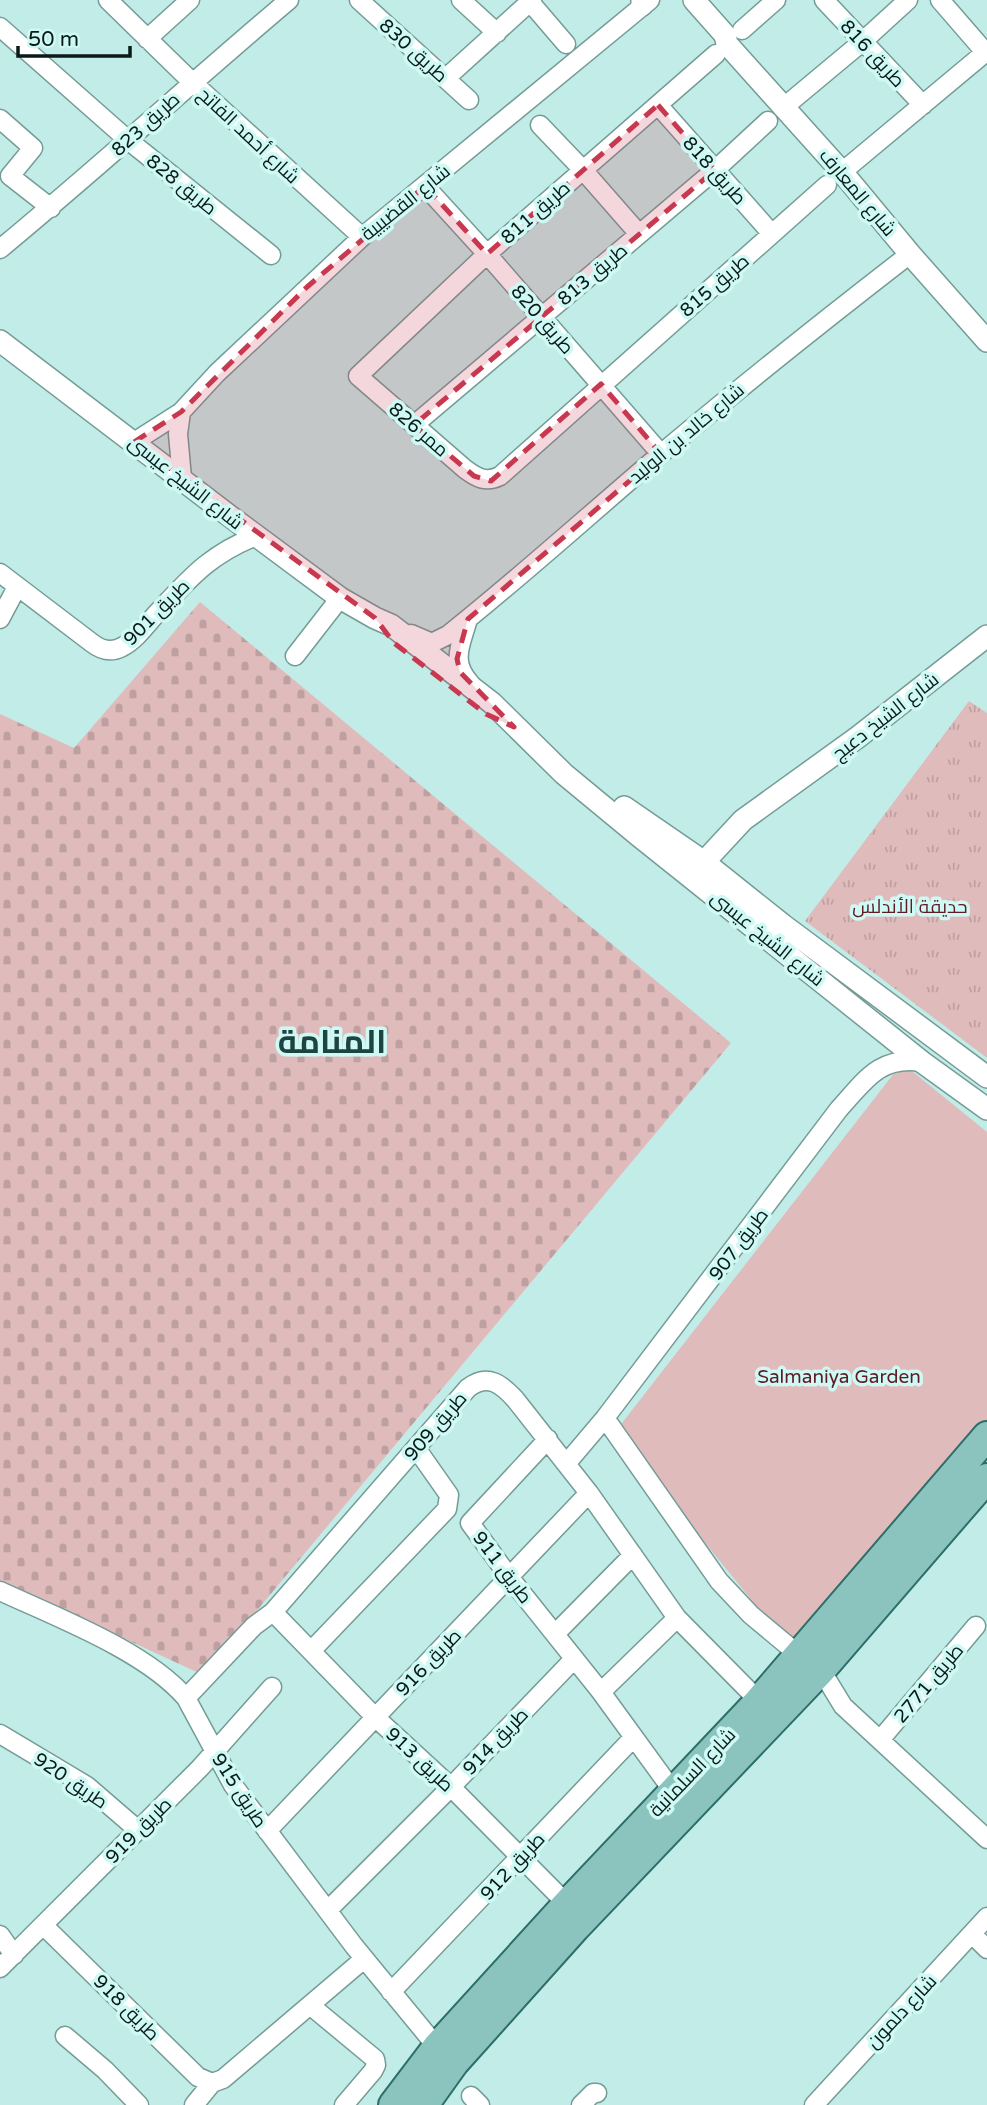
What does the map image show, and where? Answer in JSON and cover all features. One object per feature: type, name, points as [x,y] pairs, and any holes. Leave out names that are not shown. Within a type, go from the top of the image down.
[{"type":"main road","name":"شارع السلمانية","points":[[393,2105],[436,2047],[673,1791],[759,1701],[810,1662],[987,1436]]},
{"type":"main road","name":"شارع السلمانية","points":[[424,2105],[454,2063],[810,1662],[987,1478]]},
{"type":"street","name":"شارع أحمد الفاتح","points":[[108,0],[192,82],[362,237]]},
{"type":"street","points":[[147,39],[190,0]]},
{"type":"street","name":"طريق 823","points":[[0,249],[51,208],[289,0]]},
{"type":"street","name":"طريق 830","points":[[359,0],[469,100]]},
{"type":"street","points":[[461,0],[497,33]]},
{"type":"street","name":"شارع المعارف","points":[[682,0],[719,42],[728,43]]},
{"type":"street","name":"شارع المعارف","points":[[694,0],[725,35],[776,114],[910,254],[987,341]]},
{"type":"street","name":"طريق 811","points":[[358,376],[486,254],[776,0]]},
{"type":"street","name":"طريق 816","points":[[824,0],[923,106]]},
{"type":"street","name":"طريق 813","points":[[414,425],[715,170],[908,0]]},
{"type":"street","points":[[940,0],[986,51]]},
{"type":"street","points":[[446,78],[531,1],[566,44]]},
{"type":"street","name":"شارع القضيبية","points":[[134,442],[181,412],[216,373],[362,237],[601,42],[645,2]]},
{"type":"street","name":"طريق 828","points":[[0,27],[128,140],[271,255]]},
{"type":"street","name":"طريق 815","points":[[601,384],[835,178],[986,51]]},
{"type":"street","name":"طريق 818","points":[[658,106],[772,234]]},
{"type":"street","points":[[0,119],[33,148],[10,176],[51,208]]},
{"type":"street","points":[[540,125],[639,234]]},
{"type":"street","name":"طريق 820","points":[[425,186],[661,454]]},
{"type":"street","name":"شارع خالد بن الوليد","points":[[383,621],[432,643],[448,635],[559,544],[757,373],[910,254]]},
{"type":"street","name":"شارع الشيخ عيسى","points":[[0,341],[340,598],[383,621],[476,691],[587,794],[701,874],[794,933],[987,1077]]},
{"type":"street","name":"ممر 826","points":[[358,376],[464,469],[482,480],[491,481],[500,476],[601,384]]},
{"type":"street","points":[[181,412],[178,433],[182,478]]},
{"type":"street","name":"طريق 901","points":[[17,586],[100,649],[116,650],[131,641],[200,567],[227,549],[256,536]]},
{"type":"street","points":[[0,573],[17,586],[0,619]]},
{"type":"street","points":[[295,656],[340,598]]},
{"type":"street","points":[[468,619],[457,659],[460,672],[476,691]]},
{"type":"street","name":"شارع الشيخ عيسى","points":[[383,621],[394,643],[486,714],[514,727]]},
{"type":"street","name":"شارع الشيخ دعيج","points":[[701,874],[743,820],[858,737],[987,636]]},
{"type":"street","name":"شارع الشيخ عيسى","points":[[552,762],[573,771],[669,840],[701,874],[922,1062],[987,1109]]},
{"type":"street","name":"شارع الشيخ دعيج","points":[[701,874],[781,794]]},
{"type":"street","points":[[669,840],[688,845],[705,842],[743,820]]},
{"type":"street","points":[[897,1040],[911,1038],[926,1042],[987,1083]]},
{"type":"street","name":"طريق 907","points":[[566,1464],[605,1418],[839,1109],[873,1071],[883,1053],[897,1040]]},
{"type":"street","points":[[873,1071],[898,1061],[922,1062]]},
{"type":"street","name":"طريق 909","points":[[186,1698],[254,1626],[273,1612],[468,1388],[484,1380],[502,1385],[589,1493],[677,1618],[759,1701]]},
{"type":"street","points":[[605,1418],[719,1581],[751,1615],[810,1662]]},
{"type":"street","name":"طريق 911","points":[[548,1440],[470,1523],[601,1692],[673,1791]]},
{"type":"street","points":[[416,1448],[470,1523]]},
{"type":"street","name":"طريق 916","points":[[267,1831],[589,1493]]},
{"type":"street","points":[[311,1651],[447,1509],[449,1495]]},
{"type":"street","points":[[555,1634],[633,1555]]},
{"type":"street","name":"طريق 915","points":[[0,1591],[135,1657],[167,1678],[186,1698],[233,1785],[364,1959],[436,2047]]},
{"type":"street","name":"طريق 913","points":[[273,1612],[375,1717],[451,1787],[567,1904]]},
{"type":"street","points":[[601,1692],[677,1618]]},
{"type":"street","name":"طريق 2771","points":[[880,1740],[976,1626]]},
{"type":"street","name":"طريق 914","points":[[328,1910],[574,1659]]},
{"type":"street","name":"طريق 2771","points":[[810,1662],[844,1706],[987,1839]]},
{"type":"street","name":"طريق 919","points":[[0,1968],[200,1768],[272,1687]]},
{"type":"street","name":"طريق 920","points":[[0,1734],[87,1786],[138,1830]]},
{"type":"street","name":"طريق 912","points":[[391,1992],[633,1738]]},
{"type":"street","name":"شارع دلمون","points":[[814,2105],[987,1917]]},
{"type":"street","name":"طريق 918","points":[[44,1926],[198,2077],[212,2083]]},
{"type":"street","points":[[972,1934],[987,1949]]},
{"type":"street","points":[[0,1935],[14,1955]]},
{"type":"street","points":[[194,2105],[212,2083],[223,2079],[364,1959]]},
{"type":"street","points":[[311,2006],[375,2059],[373,2071],[344,2105]]},
{"type":"street","points":[[65,2036],[105,2070],[139,2105]]},
{"type":"street","points":[[581,2105],[593,2092],[598,2097],[591,2105]]},
{"type":"highlighted area","points":[[658,105],[715,170],[414,425],[474,476],[491,481],[601,384],[661,454],[468,619],[457,659],[460,672],[514,727],[486,714],[394,643],[375,618],[134,442],[181,412],[307,287],[425,186],[487,254]]},
{"type":"green space","points":[[200,602],[731,1043],[203,1675],[0,1581],[0,714],[74,748]]},
{"type":"green space","name":"حديقة الأندلس","points":[[969,701],[987,713],[987,1058],[805,921]]},
{"type":"green space","name":"Salmaniya Garden","points":[[902,1063],[987,1132],[987,1422],[792,1650],[615,1432]]},
{"type":"district","name":"المنامة","points":[[332,1041]]}]
